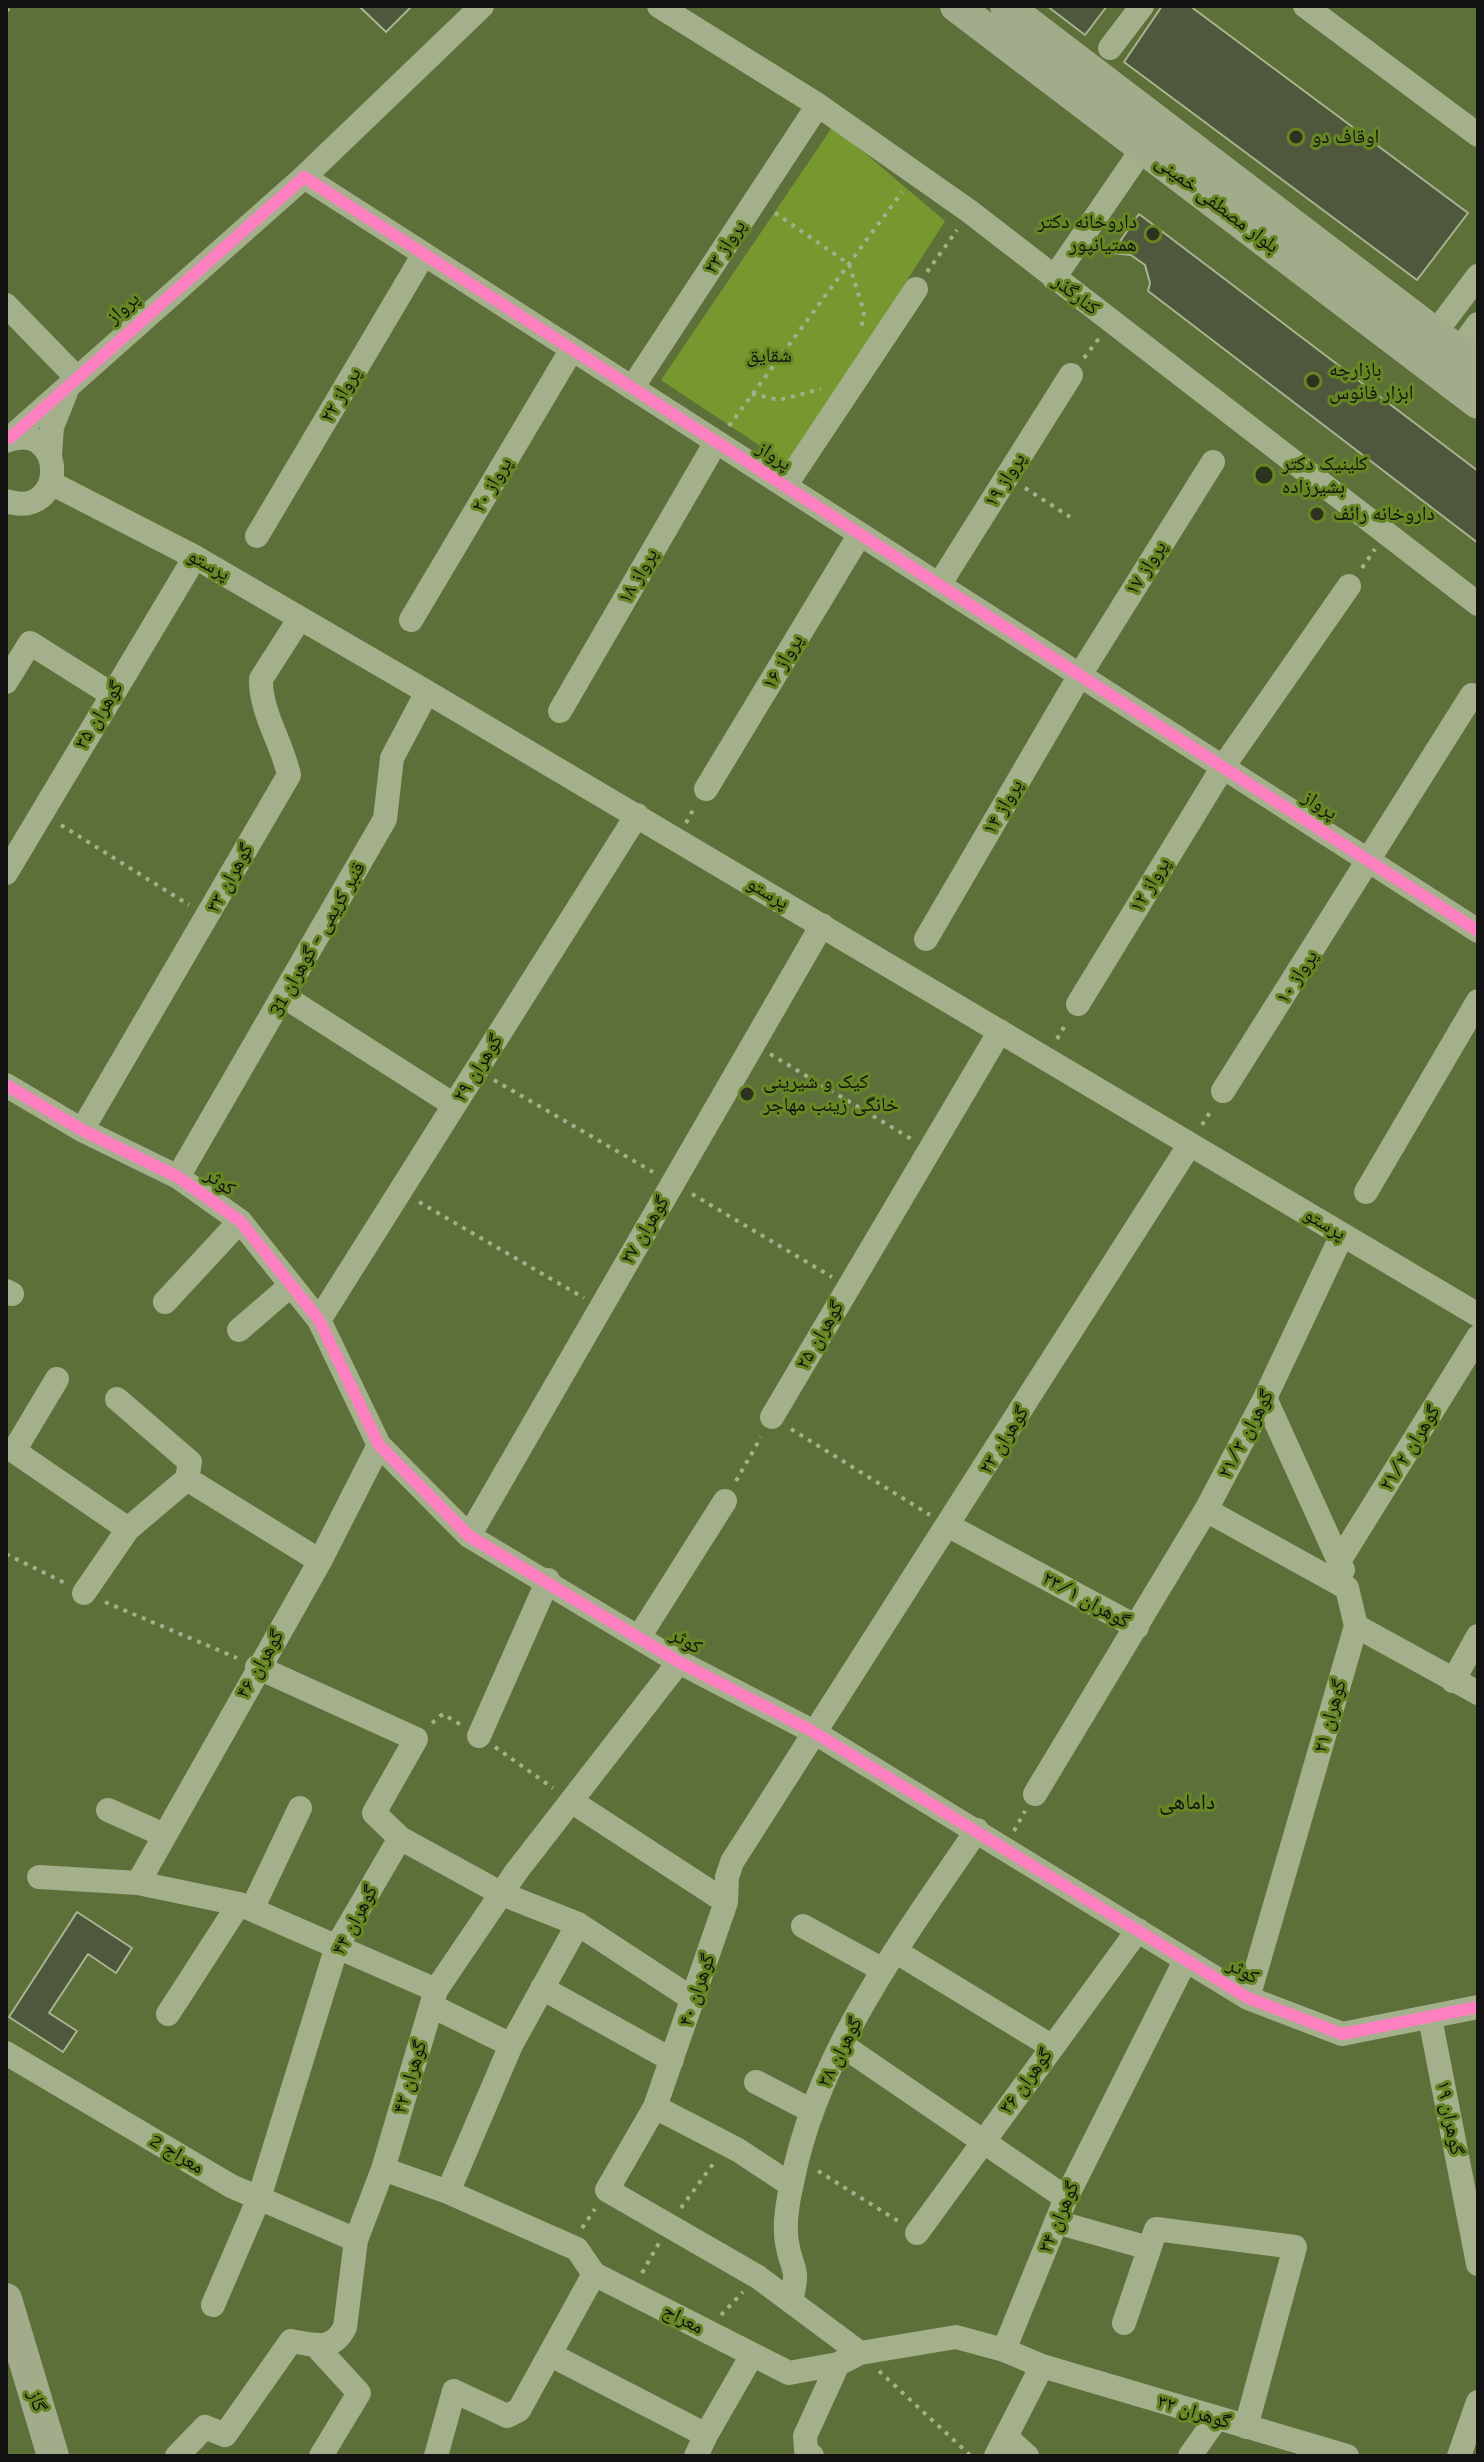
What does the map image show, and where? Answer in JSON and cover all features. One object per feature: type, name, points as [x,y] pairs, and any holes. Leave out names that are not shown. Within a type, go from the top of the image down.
[{"type":"main road","name":"بلوار مصطفی خمینی","points":[[956,6],[1143,148],[1446,356]]},
{"type":"main road","name":"بلوار مصطفی خمینی","points":[[1006,6],[1446,356],[1478,403]]},
{"type":"main road","name":"گاز","points":[[6,2299],[53,2456]]},
{"type":"street","points":[[304,177],[482,6]]},
{"type":"street","name":"کنارگذر","points":[[659,6],[818,105],[969,211],[1478,604]]},
{"type":"street","points":[[1110,48],[1142,6]]},
{"type":"street","points":[[1305,6],[1478,135]]},
{"type":"street","name":"پرواز ۲۳","points":[[632,388],[818,105]]},
{"type":"street","points":[[1054,278],[1143,148]]},
{"type":"street","name":"پرواز","points":[[8,440],[304,177],[1478,931]]},
{"type":"street","name":"پرواز ۲۲","points":[[257,536],[424,254]]},
{"type":"street","points":[[1446,356],[1478,276]]},
{"type":"street","points":[[785,486],[916,289]]},
{"type":"street","points":[[6,305],[76,377],[60,402],[50,455]]},
{"type":"street","points":[[1446,356],[1478,324]]},
{"type":"street","name":"پرواز ۲۰","points":[[411,620],[572,349]]},
{"type":"street","name":"پرواز ۱۹","points":[[939,585],[1071,375]]},
{"type":"street","points":[[7,503],[34,501],[51,483],[54,469],[50,455],[40,443],[26,437],[8,440]]},
{"type":"street","name":"پرواز ۱۸","points":[[560,711],[716,442]]},
{"type":"street","name":"پرواز ۱۷","points":[[1080,675],[1213,462]]},
{"type":"street","name":"پرستو","points":[[51,483],[195,557],[427,692],[1478,1315]]},
{"type":"street","name":"پرواز ۱۶","points":[[706,789],[860,534]]},
{"type":"street","name":"گوهران ۳۵","points":[[6,873],[195,557]]},
{"type":"street","name":"پرواز ۱۲","points":[[1078,1004],[1223,767],[1349,586]]},
{"type":"street","name":"گوهران ۳۳","points":[[82,1130],[289,775],[284,750],[266,708],[261,679],[300,618]]},
{"type":"street","points":[[6,682],[30,643],[111,694]]},
{"type":"street","name":"پرواز ۱۴","points":[[926,939],[1080,675]]},
{"type":"street","name":"قنبر کریمی - گوهران 31","points":[[178,1177],[285,997],[385,819],[392,758],[427,692]]},
{"type":"street","name":"پرواز ۱۰","points":[[1223,1091],[1370,862],[1472,695]]},
{"type":"street","name":"گوهران ۲۹","points":[[319,1320],[637,815]]},
{"type":"street","name":"گوهران ۲۷","points":[[469,1536],[822,925]]},
{"type":"street","points":[[285,997],[454,1105]]},
{"type":"street","points":[[1366,1192],[1478,1001]]},
{"type":"street","name":"گوهران ۲۵","points":[[772,1417],[1000,1031]]},
{"type":"street","name":"کوثر","points":[[7,1086],[82,1130],[178,1177],[240,1221],[319,1320],[379,1445],[469,1536],[548,1580],[679,1662],[812,1731],[1248,1998],[1342,2034],[1478,2007]]},
{"type":"street","name":"گوهران ۲۳","points":[[812,1731],[949,1526],[1190,1144]]},
{"type":"street","points":[[165,1302],[240,1221]]},
{"type":"street","name":"گوهران ۲۱/۳","points":[[1137,1627],[1206,1510],[1265,1398],[1342,1235]]},
{"type":"street","points":[[239,1330],[291,1285]]},
{"type":"street","name":"گوهران ۲۱/۲","points":[[1341,1558],[1478,1337]]},
{"type":"street","points":[[57,1379],[14,1451],[128,1529]]},
{"type":"street","name":"گوهران ۲۱","points":[[1248,1998],[1356,1626],[1341,1558],[1265,1398]]},
{"type":"street","points":[[84,1593],[128,1529],[187,1479],[190,1462],[117,1399]]},
{"type":"street","name":"گوهران ۴۶","points":[[138,1883],[257,1667],[320,1561],[379,1445]]},
{"type":"street","points":[[187,1479],[320,1561]]},
{"type":"street","points":[[639,1637],[725,1501]]},
{"type":"street","points":[[1206,1510],[1347,1588]]},
{"type":"street","name":"گوهران ۲۳/۱","points":[[949,1526],[1137,1627],[1035,1794]]},
{"type":"street","points":[[479,1736],[548,1580]]},
{"type":"street","points":[[1356,1626],[1478,1693]]},
{"type":"street","points":[[1453,1681],[1478,1636]]},
{"type":"street","name":"گوهران ۴۲","points":[[177,2456],[205,2427],[225,2435],[291,2341],[333,2344],[345,2327],[356,2240],[383,2169],[434,1998],[502,1894],[679,1662]]},
{"type":"street","points":[[257,1667],[416,1739],[374,1813],[400,1838],[502,1894],[578,1924],[694,2000]]},
{"type":"street","name":"گوهران ۴۰","points":[[607,2190],[655,2107],[726,1902],[727,1877],[732,1862],[812,1731]]},
{"type":"street","points":[[571,1801],[726,1902]]},
{"type":"street","points":[[168,2014],[246,1907],[300,1808]]},
{"type":"street","points":[[108,1810],[164,1835]]},
{"type":"street","name":"گوهران ۳۸","points":[[791,2301],[797,2273],[786,2241],[791,2185],[812,2111],[842,2045],[889,1961],[977,1830]]},
{"type":"street","name":"گوهران ۴۴","points":[[213,2305],[259,2198],[337,1946],[400,1838]]},
{"type":"street","points":[[39,1877],[138,1883],[246,1907],[337,1946],[434,1998],[511,2045]]},
{"type":"street","points":[[448,2192],[511,2045],[578,1924]]},
{"type":"street","points":[[803,1926],[889,1961],[1051,2046]]},
{"type":"street","name":"گوهران ۳۶","points":[[917,2233],[1138,1930]]},
{"type":"street","name":"گوهران ۳۴","points":[[1004,2350],[1066,2198],[1185,1961]]},
{"type":"street","points":[[542,1988],[672,2060]]},
{"type":"street","name":"گوهران ۱۹","points":[[1430,2018],[1478,2264]]},
{"type":"street","points":[[842,2045],[1066,2198]]},
{"type":"street","name":"معراج 2","points":[[6,2053],[231,2186],[356,2240]]},
{"type":"street","points":[[756,2082],[812,2111]]},
{"type":"street","points":[[655,2107],[738,2150],[791,2185]]},
{"type":"street","name":"معراج","points":[[383,2169],[448,2192],[577,2249],[594,2274],[789,2373],[956,2337],[1004,2350]]},
{"type":"street","points":[[607,2190],[758,2277],[791,2301],[849,2358],[805,2436],[806,2450],[812,2456]]},
{"type":"street","points":[[1056,2222],[1149,2248]]},
{"type":"street","points":[[1124,2323],[1156,2229],[1295,2247],[1246,2427]]},
{"type":"street","points":[[436,2456],[454,2391],[514,2416],[594,2274]]},
{"type":"street","points":[[315,2345],[359,2393],[321,2456]]},
{"type":"street","points":[[1004,2350],[1042,2366],[1001,2447],[1027,2456]]},
{"type":"street","points":[[551,2355],[701,2446],[752,2355]]},
{"type":"street","name":"گوهران ۳۲","points":[[1042,2366],[1347,2456]]},
{"type":"street","points":[[1459,2456],[1478,2402]]},
{"type":"street","points":[[1190,2456],[1216,2419]]},
{"type":"path","points":[[6,11],[12,6]]},
{"type":"path","points":[[716,442],[915,174]]},
{"type":"path","points":[[756,200],[849,264],[864,312],[859,341]]},
{"type":"path","points":[[916,289],[969,211]]},
{"type":"path","points":[[1071,375],[1111,322]]},
{"type":"path","points":[[752,394],[779,400],[819,391],[831,381]]},
{"type":"path","points":[[1007,476],[1070,517]]},
{"type":"path","points":[[1349,586],[1386,534]]},
{"type":"path","points":[[676,839],[706,789]]},
{"type":"path","points":[[41,813],[208,917]]},
{"type":"path","points":[[1046,1058],[1078,1004]]},
{"type":"path","points":[[754,1044],[929,1150]]},
{"type":"path","points":[[477,1070],[848,1287]]},
{"type":"path","points":[[1190,1144],[1223,1091]]},
{"type":"path","points":[[400,1191],[600,1307]]},
{"type":"path","points":[[725,1501],[772,1417],[949,1526]]},
{"type":"path","points":[[6,1554],[84,1593],[257,1667]]},
{"type":"path","points":[[416,1739],[443,1714],[571,1801]]},
{"type":"path","points":[[1004,1847],[1035,1794]]},
{"type":"path","points":[[798,2158],[917,2233]]},
{"type":"path","points":[[570,2246],[607,2190]]},
{"type":"path","points":[[706,2331],[758,2277]]},
{"type":"path","points":[[849,2358],[971,2456]]},
{"type":"green space","name":"شقایق","points":[[833,126],[945,221],[789,465],[661,380]]},
{"type":"building","points":[[359,6],[412,6],[386,32]]},
{"type":"building","points":[[1047,6],[1107,6],[1085,35]]},
{"type":"building","name":"اوقاف دو","points":[[1162,6],[1190,6],[1468,213],[1417,280],[1124,62]]},
{"type":"building","name":"بازارچه ابزار فانوس","points":[[1139,214],[1478,471],[1478,543],[1148,291],[1150,283],[1145,265],[1131,255],[1112,253]]},
{"type":"building","points":[[77,1912],[132,1948],[116,1973],[88,1954],[49,2013],[77,2031],[63,2052],[9,2017]]},
{"type":"cycle path","points":[[10,438],[304,177],[1478,931]]},
{"type":"cycle path","points":[[6,1085],[82,1130],[178,1177],[240,1221],[319,1320],[379,1445],[469,1536],[679,1662],[812,1731],[1248,1998],[1342,2034],[1478,2007]]},
{"type":"place","name":"اوقاف دو","points":[[1296,137]]},
{"type":"place","name":"داروخانه دکتر همتیانپور","points":[[1153,234]]},
{"type":"place","name":"بازارچه ابزار فانوس","points":[[1313,381]]},
{"type":"place","name":"کلینیک دکتر بشیرزاده","points":[[1264,475]]},
{"type":"place","name":"داروخانه رائف","points":[[1317,514]]},
{"type":"place","name":"کیک و شیرینی خانگی زینب مهاجر","points":[[747,1094]]},
{"type":"district","name":"داماهی","points":[[1187,1802]]}]
